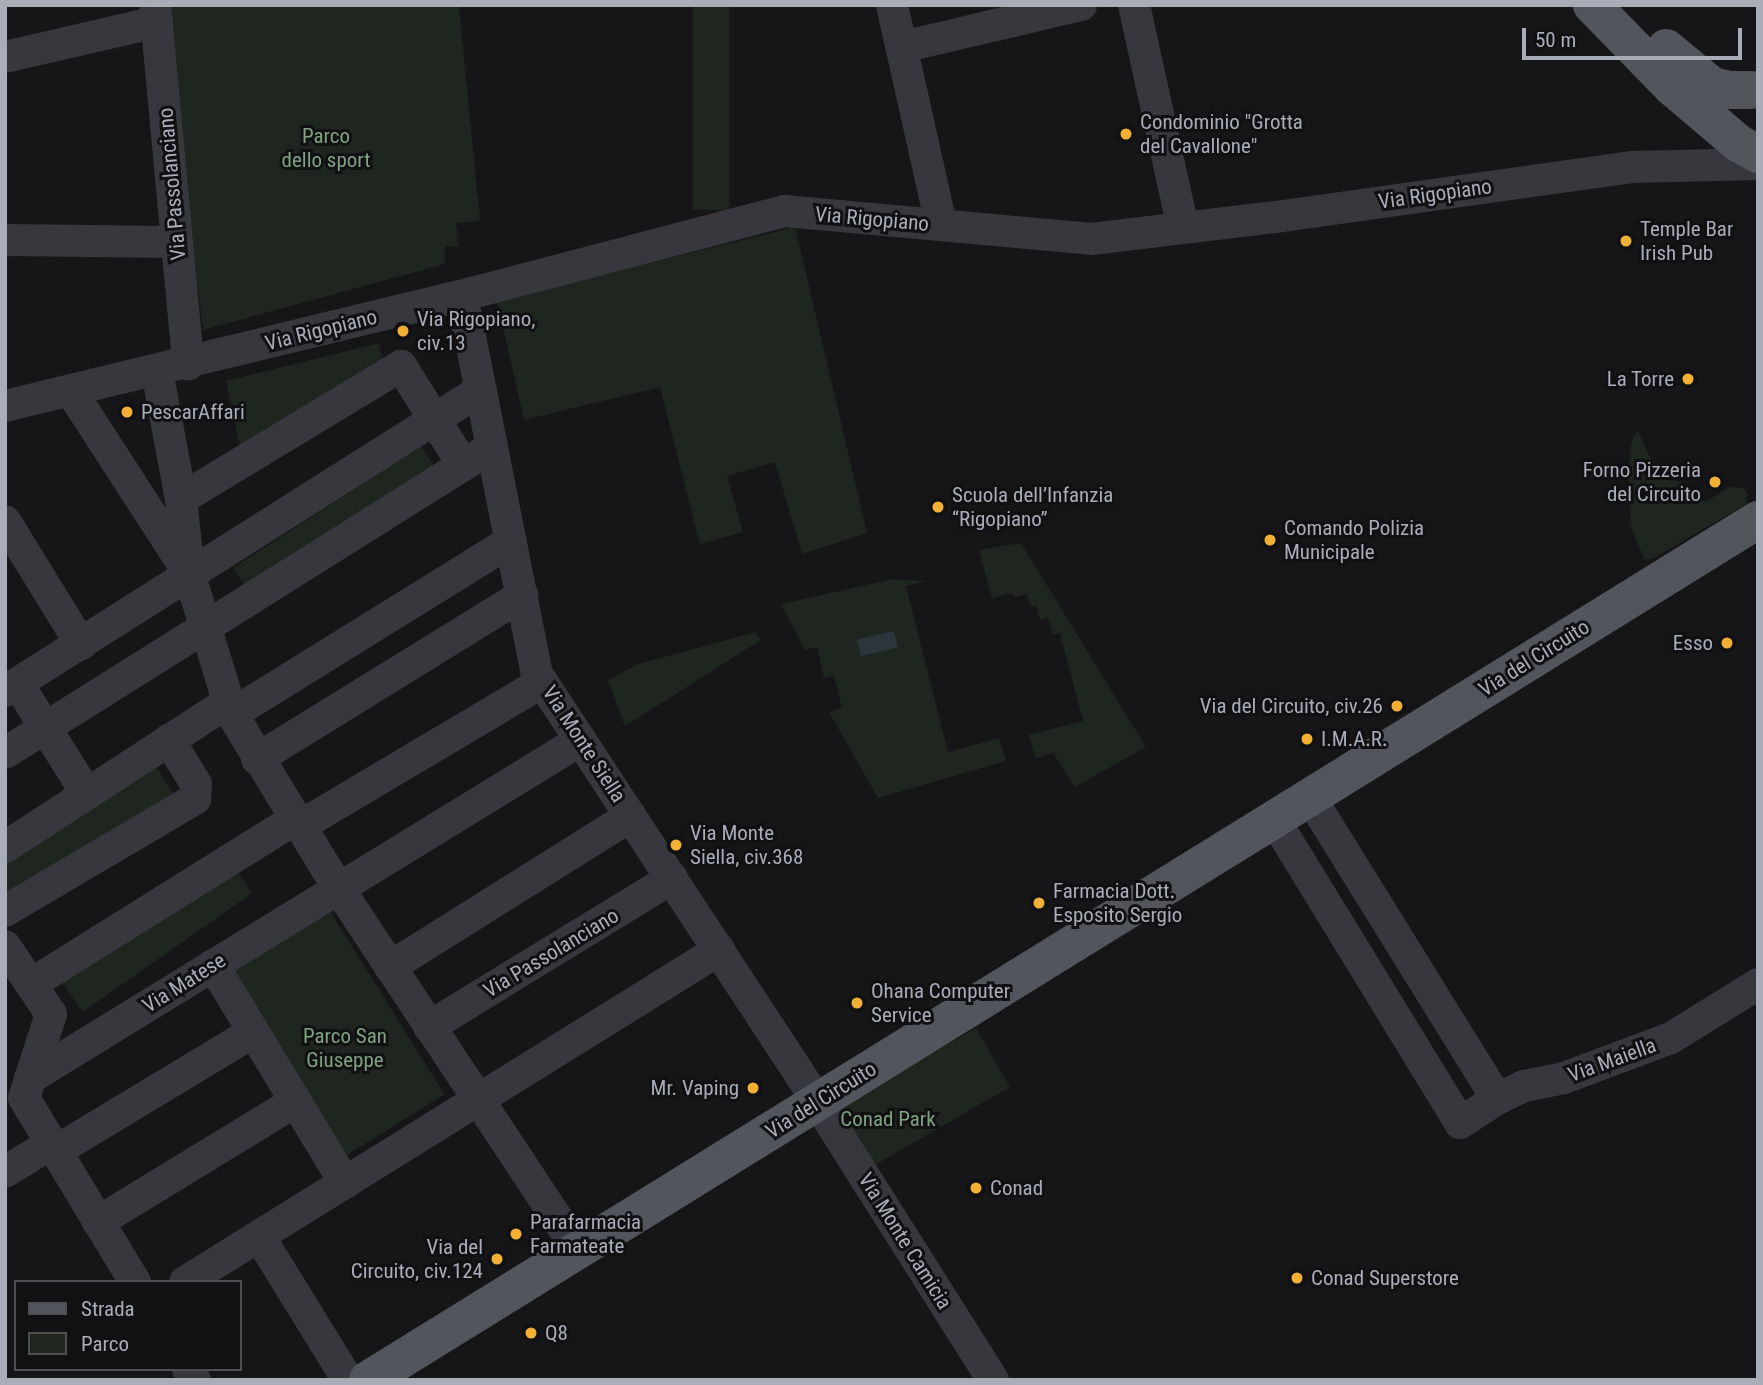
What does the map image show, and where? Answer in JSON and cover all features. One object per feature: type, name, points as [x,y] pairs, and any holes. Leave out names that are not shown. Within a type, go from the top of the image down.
[{"type":"main road","points":[[1592,5],[1672,87],[1738,143],[1758,154]]},
{"type":"main road","points":[[1612,5],[1712,86],[1756,100]]},
{"type":"main road","name":"Via del Circuito","points":[[368,1380],[1758,520]]},
{"type":"street","points":[[892,5],[941,225]]},
{"type":"street","points":[[902,47],[1081,5]]},
{"type":"street","points":[[1134,5],[1183,228]]},
{"type":"street","points":[[5,57],[156,13]]},
{"type":"street","name":"Via Passolanciano","points":[[156,13],[188,364]]},
{"type":"street","name":"Via Rigopiano","points":[[5,406],[462,296],[785,211],[1091,239],[1632,167],[1758,164]]},
{"type":"street","points":[[5,240],[177,242]]},
{"type":"street","name":"Via Monte Siella","points":[[462,296],[537,674],[818,1101]]},
{"type":"street","points":[[181,499],[401,366],[463,465]]},
{"type":"street","points":[[157,371],[181,499],[189,573],[229,709],[257,759],[339,889],[579,1251]]},
{"type":"street","points":[[87,794],[45,728],[11,688],[481,390]]},
{"type":"street","points":[[71,391],[189,573]]},
{"type":"street","points":[[5,752],[492,447]]},
{"type":"street","points":[[5,521],[17,567],[81,644]]},
{"type":"street","points":[[5,847],[169,740],[229,709],[511,541]]},
{"type":"street","points":[[257,759],[523,595]]},
{"type":"street","points":[[31,984],[297,822],[543,682]]},
{"type":"street","points":[[5,911],[195,799],[196,784],[169,740]]},
{"type":"street","points":[[339,889],[580,740]]},
{"type":"street","points":[[1310,797],[1497,1098]]},
{"type":"street","points":[[390,967],[631,816]]},
{"type":"street","name":"Via Maiella","points":[[1274,819],[1460,1123],[1497,1098],[1524,1086],[1564,1078],[1671,1038],[1758,984]]},
{"type":"street","name":"Via Passolanciano","points":[[429,1027],[672,878]]},
{"type":"street","name":"Via Matese","points":[[30,1078],[339,889]]},
{"type":"street","points":[[5,946],[51,1014],[24,1098],[134,1280]]},
{"type":"street","points":[[188,1280],[719,950]]},
{"type":"street","points":[[213,965],[345,1183]]},
{"type":"street","points":[[5,1172],[54,1147],[253,1032]]},
{"type":"street","points":[[98,1222],[296,1101]]},
{"type":"street","name":"Via Monte Camicia","points":[[818,1101],[993,1380]]},
{"type":"street","points":[[259,1236],[348,1380]]},
{"type":"green space","name":"Parco dello sport","points":[[164,5],[459,5],[480,221],[456,223],[458,246],[445,247],[445,264],[203,330]]},
{"type":"green space","points":[[693,5],[729,5],[729,210],[693,210]]},
{"type":"green space","points":[[795,227],[867,533],[802,554],[775,462],[727,476],[743,532],[700,544],[660,387],[524,420],[497,301]]},
{"type":"green space","points":[[379,343],[383,364],[240,447],[226,381]]},
{"type":"green space","points":[[1638,431],[1658,474],[1667,480],[1682,482],[1695,499],[1705,502],[1730,487],[1743,488],[1747,493],[1746,504],[1652,559],[1644,559],[1631,527],[1629,485],[1630,450],[1633,437]]},
{"type":"green space","points":[[421,446],[439,474],[251,596],[233,568]]},
{"type":"green space","points":[[1021,543],[1146,747],[1075,787],[1053,753],[1035,758],[1029,735],[1083,721],[1060,633],[1053,635],[1048,618],[1040,620],[1037,606],[1031,607],[1027,594],[1014,597],[1012,593],[992,598],[979,550]]},
{"type":"green space","points":[[893,579],[926,581],[906,586],[948,752],[999,738],[1006,761],[878,798],[829,712],[842,708],[834,676],[824,678],[817,647],[805,650],[781,604]]},
{"type":"green space","points":[[756,632],[761,640],[625,726],[608,680],[638,664]]},
{"type":"green space","points":[[155,765],[177,799],[5,896],[5,858]]},
{"type":"green space","points":[[231,863],[252,893],[83,1012],[61,982]]},
{"type":"green space","name":"Parco San Giuseppe","points":[[330,911],[444,1094],[344,1157],[230,974]]},
{"type":"green space","name":"Conad Park","points":[[976,1028],[1010,1087],[869,1168],[835,1110]]},
{"type":"shaded area","points":[[894,631],[898,648],[861,656],[857,640]]},
{"type":"place","name":"Condominio \"Grotta del Cavallone\"","points":[[1126,134]]},
{"type":"place","name":"Temple Bar Irish Pub","points":[[1626,241]]},
{"type":"place","name":"Via Rigopiano, civ.13","points":[[403,331]]},
{"type":"place","name":"La Torre","points":[[1688,379]]},
{"type":"place","name":"PescarAffari","points":[[127,412]]},
{"type":"place","name":"Forno Pizzeria del Circuito","points":[[1715,482]]},
{"type":"place","name":"Scuola dell’Infanzia “Rigopiano”","points":[[938,507]]},
{"type":"place","name":"Comando Polizia Municipale","points":[[1270,540]]},
{"type":"place","name":"Esso","points":[[1727,643]]},
{"type":"place","name":"Via del Circuito, civ.26","points":[[1397,706]]},
{"type":"place","name":"I.M.A.R.","points":[[1307,739]]},
{"type":"place","name":"Via Monte Siella, civ.368","points":[[676,845]]},
{"type":"place","name":"Farmacia Dott. Esposito Sergio","points":[[1039,903]]},
{"type":"place","name":"Ohana Computer Service","points":[[857,1003]]},
{"type":"place","name":"Mr. Vaping","points":[[753,1088]]},
{"type":"place","name":"Conad","points":[[976,1188]]},
{"type":"place","name":"Parafarmacia Farmateate","points":[[516,1234]]},
{"type":"place","name":"Via del Circuito, civ.124","points":[[497,1259]]},
{"type":"place","name":"Conad Superstore","points":[[1297,1278]]},
{"type":"place","name":"Q8","points":[[531,1333]]}]
